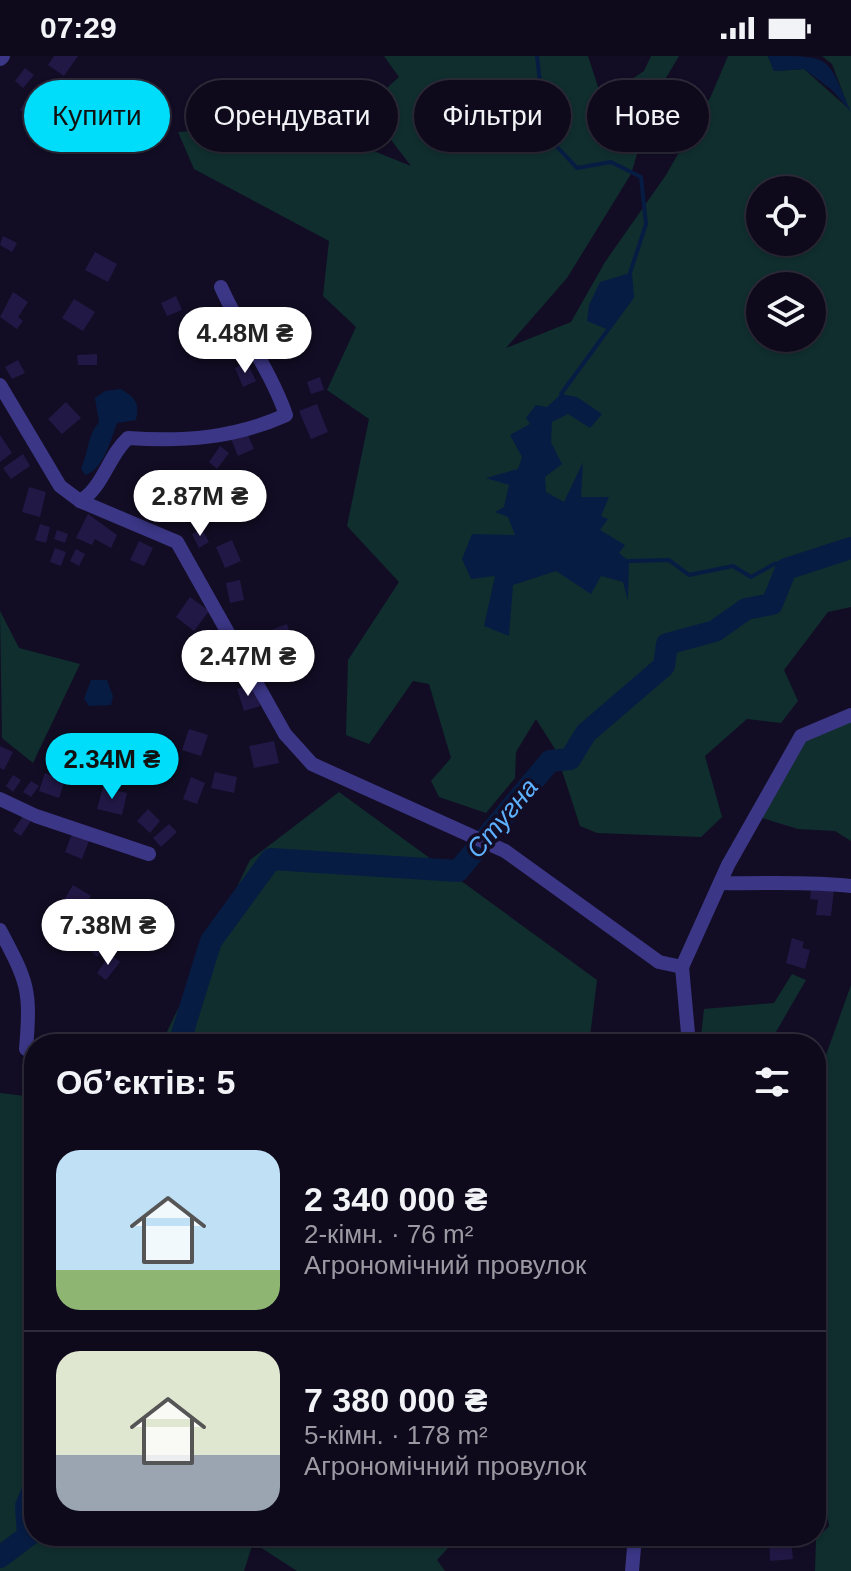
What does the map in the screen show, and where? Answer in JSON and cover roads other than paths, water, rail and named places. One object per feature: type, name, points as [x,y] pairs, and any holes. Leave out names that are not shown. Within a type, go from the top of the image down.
[{"type":"street","points":[[80,501],[97,485],[116,449],[128,438],[182,442],[258,428],[286,415],[272,375],[256,355],[221,287]]},
{"type":"street","points":[[0,385],[60,486],[80,501],[177,542],[285,734],[312,764],[505,851],[659,962],[682,967]]},
{"type":"street","points":[[688,1034],[682,967],[720,883],[801,736],[851,715]]},
{"type":"street","points":[[0,799],[36,816],[149,854]]},
{"type":"street","points":[[720,883],[786,885],[813,882],[851,886]]},
{"type":"street","points":[[0,930],[28,989],[26,1034]]},
{"type":"street","points":[[632,1571],[634,1546]]},
{"type":"water","points":[[768,56],[805,57],[825,63],[837,80],[851,112],[832,90],[804,69],[774,71]]},
{"type":"water","points":[[630,273],[632,297],[609,330],[587,321],[589,305],[600,282]]},
{"type":"water","points":[[121,389],[135,401],[136,420],[117,423],[101,461],[85,475],[81,468],[92,433],[99,422],[95,398],[105,391]]},
{"type":"water","points":[[561,394],[577,397],[602,414],[590,428],[568,414],[552,422],[551,442],[562,464],[545,477],[546,492],[564,502],[583,462],[581,497],[609,497],[601,516],[608,519],[600,530],[625,545],[619,553],[629,561],[628,601],[623,582],[601,576],[591,594],[556,571],[513,585],[509,636],[484,626],[495,576],[471,579],[462,559],[472,534],[515,535],[508,517],[495,512],[504,507],[509,485],[486,478],[518,469],[522,457],[510,435],[530,424],[526,418],[536,405],[547,407]]},
{"type":"water","points":[[91,680],[107,680],[113,696],[111,705],[89,706],[84,699]]},
{"type":"waterway","points":[[537,56],[546,135],[577,168],[611,162],[641,177],[646,224],[630,273],[632,297],[561,394]]},
{"type":"waterway","name":"Стугна","points":[[182,1034],[211,941],[271,859],[458,871],[550,761],[570,759],[586,733],[664,666],[667,644],[715,631],[746,609],[772,604],[786,569],[851,548]]},
{"type":"waterway","points":[[629,561],[669,560],[689,575],[733,566],[751,577],[776,563],[786,569]]},
{"type":"waterway","name":"Стугна","points":[[0,1557],[24,1539]]}]
